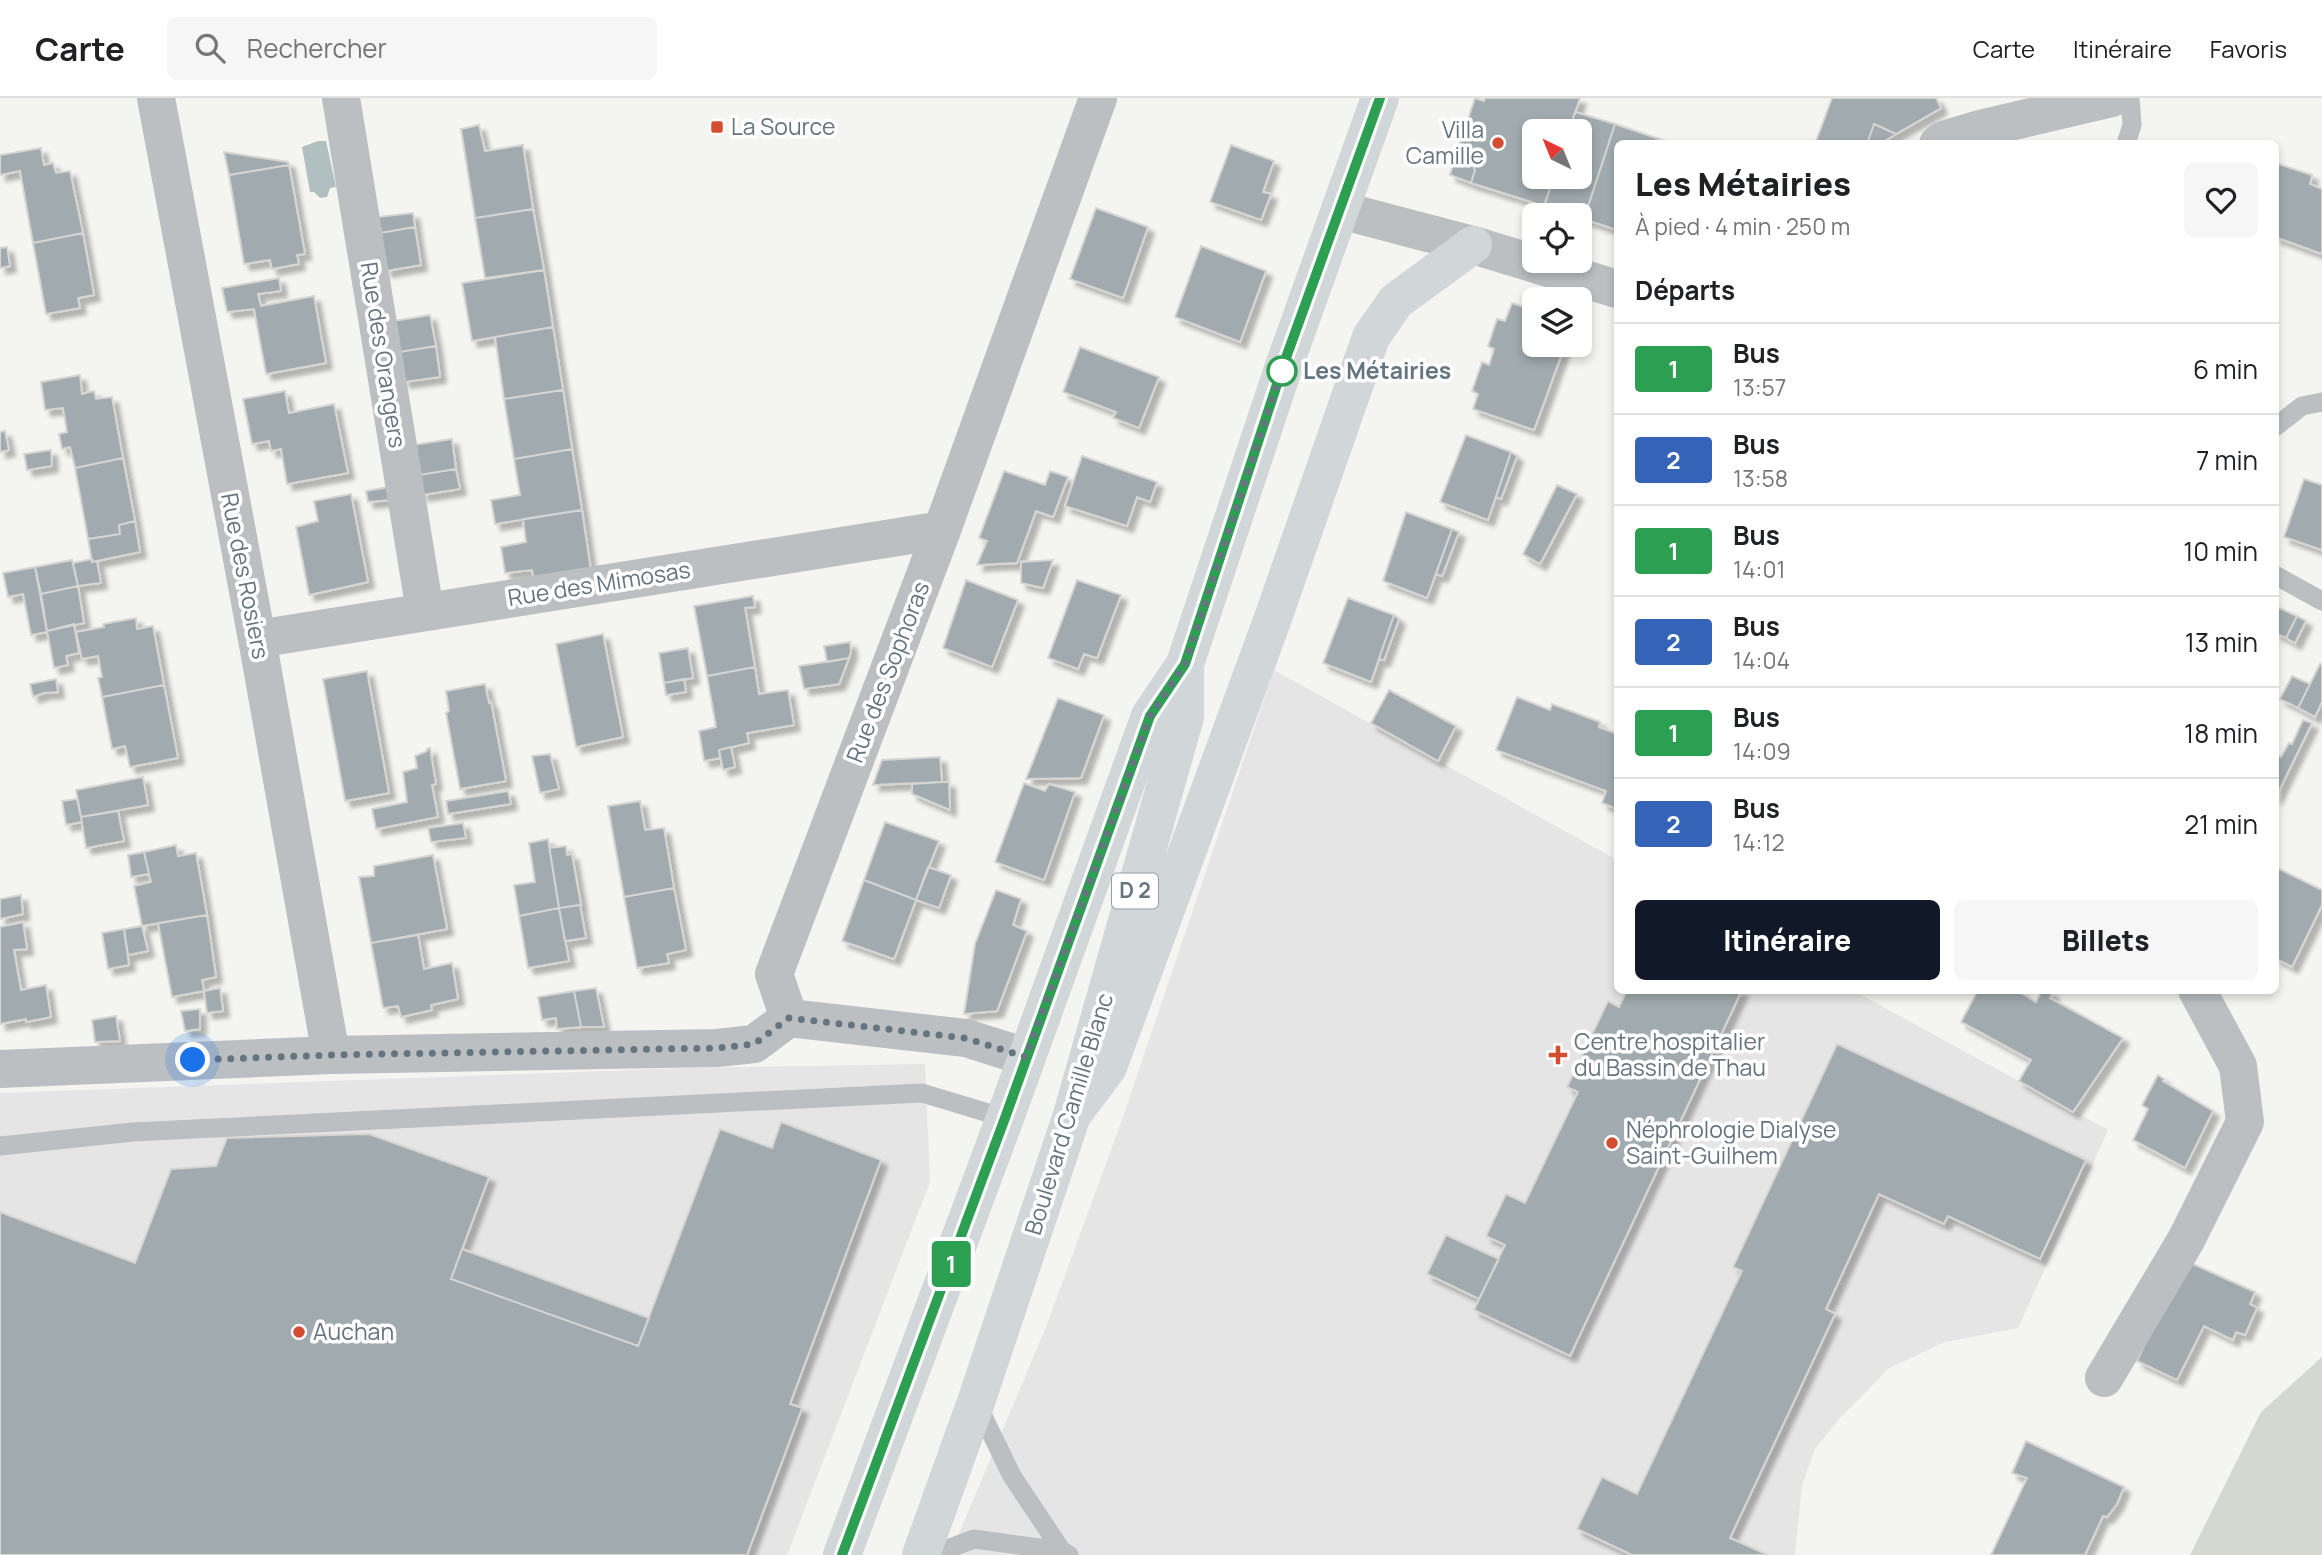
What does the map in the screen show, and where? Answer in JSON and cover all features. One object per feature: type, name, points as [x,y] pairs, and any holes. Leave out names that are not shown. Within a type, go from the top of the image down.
[{"type":"main road","name":"Boulevard Camille Blanc","points":[[842,1555],[1005,1118],[1150,716],[1185,664],[1283,366],[1380,98]]},
{"type":"main road","points":[[1072,1115],[1108,1067],[1273,618],[1371,337],[1396,301],[1473,245]]},
{"type":"main road","name":"Boulevard Camille Blanc","points":[[921,1555],[976,1402],[1072,1115],[1185,716],[1185,664]]},
{"type":"street","name":"Rue des Rosiers","points":[[156,98],[331,1055]]},
{"type":"street","name":"Rue des Orangers","points":[[341,98],[425,611]]},
{"type":"street","name":"Rue des Sophoras","points":[[789,1018],[775,975],[942,530],[1098,98]]},
{"type":"street","points":[[1943,140],[2112,98]]},
{"type":"street","points":[[1340,210],[1473,245],[1614,288]]},
{"type":"street","name":"Rue des Mimosas","points":[[257,639],[942,530]]},
{"type":"street","points":[[2104,1378],[2186,1240],[2245,1122],[2238,1066],[2199,994]]},
{"type":"street","points":[[0,1069],[331,1055],[718,1048],[754,1044],[789,1018],[965,1038],[1026,1057]]},
{"type":"lane","points":[[2127,140],[2132,125],[2130,98]]},
{"type":"lane","points":[[2279,424],[2302,406],[2322,402]]},
{"type":"lane","points":[[2279,577],[2322,601]]},
{"type":"lane","points":[[0,1146],[133,1132],[922,1093],[1005,1118]]},
{"type":"lane","points":[[976,1402],[1012,1476],[1065,1553]]},
{"type":"lane","points":[[932,1555],[974,1539],[1065,1553]]},
{"type":"shaded area","points":[[326,141],[336,187],[330,188],[327,197],[320,198],[310,192],[302,147]]},
{"type":"shaded area","name":"Centre hospitalier du Bassin de Thau","points":[[1274,670],[1614,858],[1614,994],[1859,994],[2108,1130],[2018,1328],[1945,1342],[1889,1368],[1840,1418],[1815,1449],[1802,1485],[1795,1555],[950,1555],[1046,1327],[1122,1120]]},
{"type":"shaded area","name":"Auchan","points":[[925,1064],[930,1182],[787,1555],[0,1555],[0,1093],[689,1068]]},
{"type":"shaded area","points":[[2322,1357],[2322,1555],[2190,1555],[2261,1412]]},
{"type":"building","name":"Villa Camille","points":[[1475,98],[1484,101],[1485,98],[1580,98],[1573,119],[1522,119],[1522,189],[1550,189],[1545,203],[1534,203],[1471,183],[1475,170],[1469,158],[1456,155]]},
{"type":"building","points":[[1832,98],[1936,98],[1941,108],[1896,134],[1874,124],[1868,140],[1816,140]]},
{"type":"building","points":[[1575,112],[1615,124],[1589,203],[1545,203],[1550,189],[1592,189],[1592,119],[1573,119]]},
{"type":"building","points":[[1615,124],[1662,140],[1614,140],[1614,229],[1592,222],[1592,203],[1589,203]]},
{"type":"building","points":[[1874,124],[1896,134],[1886,140],[1868,140]]},
{"type":"building","points":[[479,125],[485,151],[523,145],[533,209],[475,218],[461,129]]},
{"type":"building","points":[[1231,145],[1274,161],[1263,192],[1271,194],[1261,220],[1210,202]]},
{"type":"building","points":[[41,148],[44,165],[53,163],[56,173],[70,171],[83,233],[33,243],[20,171],[0,175],[0,155]]},
{"type":"building","points":[[224,152],[288,162],[289,165],[229,175]]},
{"type":"building","points":[[1456,155],[1469,158],[1475,170],[1471,183],[1450,175]]},
{"type":"building","points":[[2279,164],[2312,175],[2310,184],[2322,189],[2322,254],[2279,238]]},
{"type":"building","points":[[289,165],[305,254],[297,255],[299,264],[272,269],[270,260],[244,264],[229,175]]},
{"type":"building","points":[[1096,208],[1148,227],[1123,298],[1070,279]]},
{"type":"building","points":[[533,209],[544,270],[485,278],[475,218]]},
{"type":"building","points":[[413,213],[415,227],[380,233],[377,217]]},
{"type":"building","points":[[415,227],[421,265],[386,271],[380,233]]},
{"type":"building","points":[[83,233],[94,295],[78,298],[80,308],[46,314],[33,243]]},
{"type":"building","points":[[1201,246],[1266,271],[1240,342],[1175,317]]},
{"type":"building","points":[[7,247],[10,266],[0,268],[0,248]]},
{"type":"building","points":[[544,270],[553,327],[472,341],[462,283]]},
{"type":"building","points":[[279,278],[281,291],[258,294],[261,306],[314,296],[326,363],[266,374],[254,309],[227,312],[222,288]]},
{"type":"building","points":[[1512,303],[1522,306],[1522,357],[1561,357],[1534,430],[1473,409],[1478,394],[1472,391],[1482,362],[1489,365],[1494,349],[1488,346],[1497,319],[1505,321]]},
{"type":"building","points":[[430,315],[436,346],[399,352],[394,321]]},
{"type":"building","points":[[553,327],[563,390],[504,399],[495,337]]},
{"type":"building","points":[[436,346],[440,377],[404,382],[399,352]]},
{"type":"building","points":[[1080,347],[1159,377],[1139,428],[1113,418],[1116,412],[1063,392]]},
{"type":"building","points":[[80,375],[82,394],[94,391],[96,399],[112,397],[123,458],[75,468],[70,447],[62,449],[59,434],[67,432],[63,408],[45,410],[41,382]]},
{"type":"building","points":[[563,390],[572,449],[514,459],[504,399]]},
{"type":"building","points":[[285,391],[289,413],[334,404],[348,473],[287,484],[281,449],[271,451],[269,441],[252,444],[243,399]]},
{"type":"building","points":[[5,431],[9,450],[0,452],[0,432]]},
{"type":"building","points":[[1466,435],[1511,452],[1488,520],[1440,502]]},
{"type":"building","points":[[452,439],[456,469],[419,475],[413,445]]},
{"type":"building","points":[[572,449],[582,510],[495,524],[491,500],[520,495],[514,459]]},
{"type":"building","points":[[51,450],[52,466],[27,470],[24,454]]},
{"type":"building","points":[[1511,452],[1517,456],[1501,499],[1496,497]]},
{"type":"building","points":[[1082,456],[1157,482],[1150,502],[1137,497],[1127,526],[1065,506]]},
{"type":"building","points":[[123,458],[135,521],[119,525],[120,534],[88,539],[75,468]]},
{"type":"building","points":[[456,469],[460,489],[422,495],[419,475]]},
{"type":"building","points":[[1004,471],[1045,485],[1050,471],[1068,477],[1053,517],[1036,511],[1017,563],[977,565],[987,541],[979,538]]},
{"type":"building","points":[[2304,479],[2322,485],[2322,550],[2284,537]]},
{"type":"building","points":[[1557,485],[1577,494],[1540,564],[1523,554]]},
{"type":"building","points":[[389,487],[391,500],[368,502],[366,491]]},
{"type":"building","points":[[351,494],[368,582],[309,595],[296,527],[318,521],[314,501]]},
{"type":"building","points":[[582,510],[591,571],[534,580],[532,570],[505,573],[501,547],[526,542],[523,519]]},
{"type":"building","points":[[1406,512],[1452,529],[1427,598],[1383,581]]},
{"type":"building","points":[[135,521],[140,552],[92,562],[88,539],[120,534],[119,525]]},
{"type":"building","points":[[1452,529],[1459,532],[1442,576],[1436,574]]},
{"type":"building","points":[[92,559],[92,562],[97,561],[101,583],[78,586],[73,563]]},
{"type":"building","points":[[72,560],[78,586],[41,594],[35,567]]},
{"type":"building","points":[[1053,560],[1043,588],[1021,583],[1021,562]]},
{"type":"building","points":[[35,567],[47,632],[31,635],[23,594],[8,597],[3,573]]},
{"type":"building","points":[[966,580],[1018,600],[992,667],[943,648]]},
{"type":"building","points":[[1077,580],[1121,595],[1097,658],[1084,654],[1078,669],[1048,658]]},
{"type":"building","points":[[78,586],[84,623],[47,631],[41,594]]},
{"type":"building","points":[[753,596],[755,607],[745,608],[755,667],[707,676],[694,606]]},
{"type":"building","points":[[1348,598],[1394,615],[1371,682],[1323,663]]},
{"type":"building","points":[[2279,608],[2297,616],[2286,638],[2279,635]]},
{"type":"building","points":[[1394,615],[1399,619],[1384,660],[1379,659]]},
{"type":"building","points":[[2297,616],[2306,621],[2295,643],[2286,638]]},
{"type":"building","points":[[136,618],[137,629],[153,626],[164,685],[102,697],[98,678],[102,677],[98,656],[82,659],[76,632]]},
{"type":"building","points":[[74,624],[79,653],[66,656],[68,665],[54,668],[47,631]]},
{"type":"building","points":[[603,634],[623,737],[576,747],[556,644]]},
{"type":"building","points":[[850,642],[849,658],[827,662],[824,646]]},
{"type":"building","points":[[688,648],[693,678],[664,683],[659,653]]},
{"type":"building","points":[[849,658],[839,684],[804,689],[799,666]]},
{"type":"building","points":[[2320,664],[2322,702],[2315,717],[2298,708]]},
{"type":"building","points":[[755,667],[759,694],[788,690],[794,725],[747,733],[749,743],[719,750],[720,758],[704,761],[699,731],[716,727],[707,676]]},
{"type":"building","points":[[367,671],[389,793],[345,801],[323,679]]},
{"type":"building","points":[[2292,676],[2310,684],[2298,708],[2280,699]]},
{"type":"building","points":[[56,679],[58,692],[33,697],[30,684]]},
{"type":"building","points":[[684,679],[686,692],[666,695],[664,683]]},
{"type":"building","points":[[485,684],[506,781],[460,789],[446,713],[449,711],[446,691]]},
{"type":"building","points":[[164,685],[178,758],[130,767],[125,746],[112,749],[102,697]]},
{"type":"building","points":[[1389,690],[1456,726],[1438,761],[1371,723]]},
{"type":"building","points":[[1517,697],[1550,710],[1552,704],[1600,722],[1599,727],[1614,733],[1614,808],[1602,803],[1606,791],[1496,750]]},
{"type":"building","points":[[1058,698],[1104,715],[1081,778],[1026,779]]},
{"type":"building","points":[[2303,720],[2312,723],[2279,791],[2279,756],[2289,743],[2292,744]]},
{"type":"building","points":[[731,747],[735,767],[723,770],[719,750]]},
{"type":"building","points":[[430,748],[436,784],[432,785],[438,817],[376,829],[372,809],[407,802],[403,772],[417,768],[415,756]]},
{"type":"building","points":[[550,754],[559,789],[540,793],[532,756]]},
{"type":"building","points":[[940,757],[942,782],[873,785],[882,760]]},
{"type":"building","points":[[143,777],[148,805],[81,817],[76,790]]},
{"type":"building","points":[[949,782],[950,810],[912,794],[912,784]]},
{"type":"building","points":[[1024,783],[1045,791],[1049,784],[1075,792],[1044,880],[995,862]]},
{"type":"building","points":[[508,791],[511,804],[448,814],[446,801]]},
{"type":"building","points":[[77,799],[82,822],[66,825],[62,801]]},
{"type":"building","points":[[640,801],[645,830],[664,828],[674,888],[624,897],[608,806]]},
{"type":"building","points":[[118,811],[124,841],[86,848],[81,817]]},
{"type":"building","points":[[885,822],[939,841],[916,900],[864,880]]},
{"type":"building","points":[[463,823],[466,838],[431,842],[428,828]]},
{"type":"building","points":[[548,839],[550,848],[566,846],[567,855],[572,854],[581,905],[559,908]]},
{"type":"building","points":[[548,839],[559,908],[519,916],[514,885],[535,882],[529,843]]},
{"type":"building","points":[[176,845],[178,856],[196,853],[207,915],[142,926],[134,886],[151,882],[144,852]]},
{"type":"building","points":[[144,852],[149,874],[131,877],[128,855]]},
{"type":"building","points":[[433,855],[447,929],[371,943],[359,877],[374,876],[374,866]]},
{"type":"building","points":[[928,867],[951,875],[939,908],[916,900]]},
{"type":"building","points":[[2279,869],[2322,890],[2322,905],[2292,967],[2279,960]]},
{"type":"building","points":[[864,880],[916,900],[894,959],[842,941]]},
{"type":"building","points":[[674,888],[686,950],[667,954],[669,963],[637,968],[624,897]]},
{"type":"building","points":[[996,890],[1021,899],[1013,925],[1027,931],[997,1011],[964,1014],[975,944]]},
{"type":"building","points":[[21,895],[23,914],[0,919],[0,899]]},
{"type":"building","points":[[580,905],[586,938],[565,941],[559,908]]},
{"type":"building","points":[[559,908],[569,961],[528,968],[519,916]]},
{"type":"building","points":[[207,915],[216,977],[202,980],[204,991],[172,997],[158,923]]},
{"type":"building","points":[[23,922],[27,949],[14,950],[21,990],[46,985],[51,1017],[0,1024],[0,927]]},
{"type":"building","points":[[142,926],[148,951],[128,955],[124,929]]},
{"type":"building","points":[[124,929],[129,965],[108,969],[102,933]]},
{"type":"building","points":[[418,935],[424,969],[452,963],[458,999],[431,1005],[432,1010],[401,1017],[398,1006],[383,1008],[371,943]]},
{"type":"building","points":[[220,988],[223,1011],[207,1013],[204,991]]},
{"type":"building","points":[[596,988],[604,1027],[581,1027],[574,991]]},
{"type":"building","points":[[574,991],[581,1027],[557,1029],[556,1018],[542,1020],[538,997]]},
{"type":"building","name":"Néphrologie Dialyse Saint-Guilhem","points":[[1625,994],[1740,994],[1570,1356],[1474,1310],[1505,1245],[1486,1236],[1506,1194],[1525,1203],[1578,1092],[1567,1087],[1608,1001],[1619,1007]]},
{"type":"building","points":[[1976,994],[2023,994],[2036,1002],[2040,994],[2052,994],[2050,998],[2123,1038],[2073,1112],[2019,1081],[2031,1060],[1961,1022]]},
{"type":"building","points":[[200,1009],[200,1029],[185,1031],[181,1011]]},
{"type":"building","points":[[116,1016],[120,1041],[95,1042],[92,1020]]},
{"type":"building","points":[[1837,1044],[2086,1160],[2040,1259],[1948,1216],[1944,1224],[1879,1194],[1826,1309],[1835,1314],[1730,1538],[1768,1555],[1632,1555],[1577,1529],[1602,1477],[1637,1494],[1742,1271],[1733,1267]]},
{"type":"building","points":[[2158,1075],[2163,1081],[2213,1111],[2185,1168],[2133,1140],[2148,1109],[2142,1105]]},
{"type":"building","name":"Auchan","points":[[781,1122],[881,1160],[790,1404],[802,1408],[747,1555],[0,1555],[0,1212],[135,1263],[171,1169],[216,1166],[227,1138],[369,1134],[489,1177],[451,1279],[638,1346],[720,1129],[772,1148]]},
{"type":"building","points":[[1446,1235],[1499,1259],[1479,1299],[1427,1274]]},
{"type":"building","points":[[462,1249],[649,1318],[638,1346],[451,1279]]},
{"type":"building","points":[[2184,1260],[2255,1292],[2250,1304],[2257,1308],[2245,1335],[2236,1332],[2233,1340],[2204,1326],[2177,1380],[2137,1361]]},
{"type":"building","points":[[2026,1441],[2124,1487],[2117,1504],[2107,1517],[2103,1516],[2085,1555],[1991,1555],[2027,1478],[2012,1473]]},
{"type":"bus line","name":"1","points":[[842,1555],[1005,1118],[1150,716],[1185,664],[1283,366],[1380,98]]},
{"type":"place","name":"La Source","points":[[717,127]]},
{"type":"place","name":"Villa Camille","points":[[1498,143]]},
{"type":"place","name":"Les Métairies","points":[[1282,371]]},
{"type":"place","name":"Centre hospitalier du Bassin de Thau","points":[[1558,1055]]},
{"type":"place","name":"Néphrologie Dialyse Saint-Guilhem","points":[[1612,1143]]},
{"type":"place","name":"Auchan","points":[[299,1332]]},
{"type":"route","points":[[193,1060],[718,1048],[754,1044],[789,1018],[965,1038],[1026,1057],[1150,716],[1185,664],[1283,366],[1282,371]]}]
